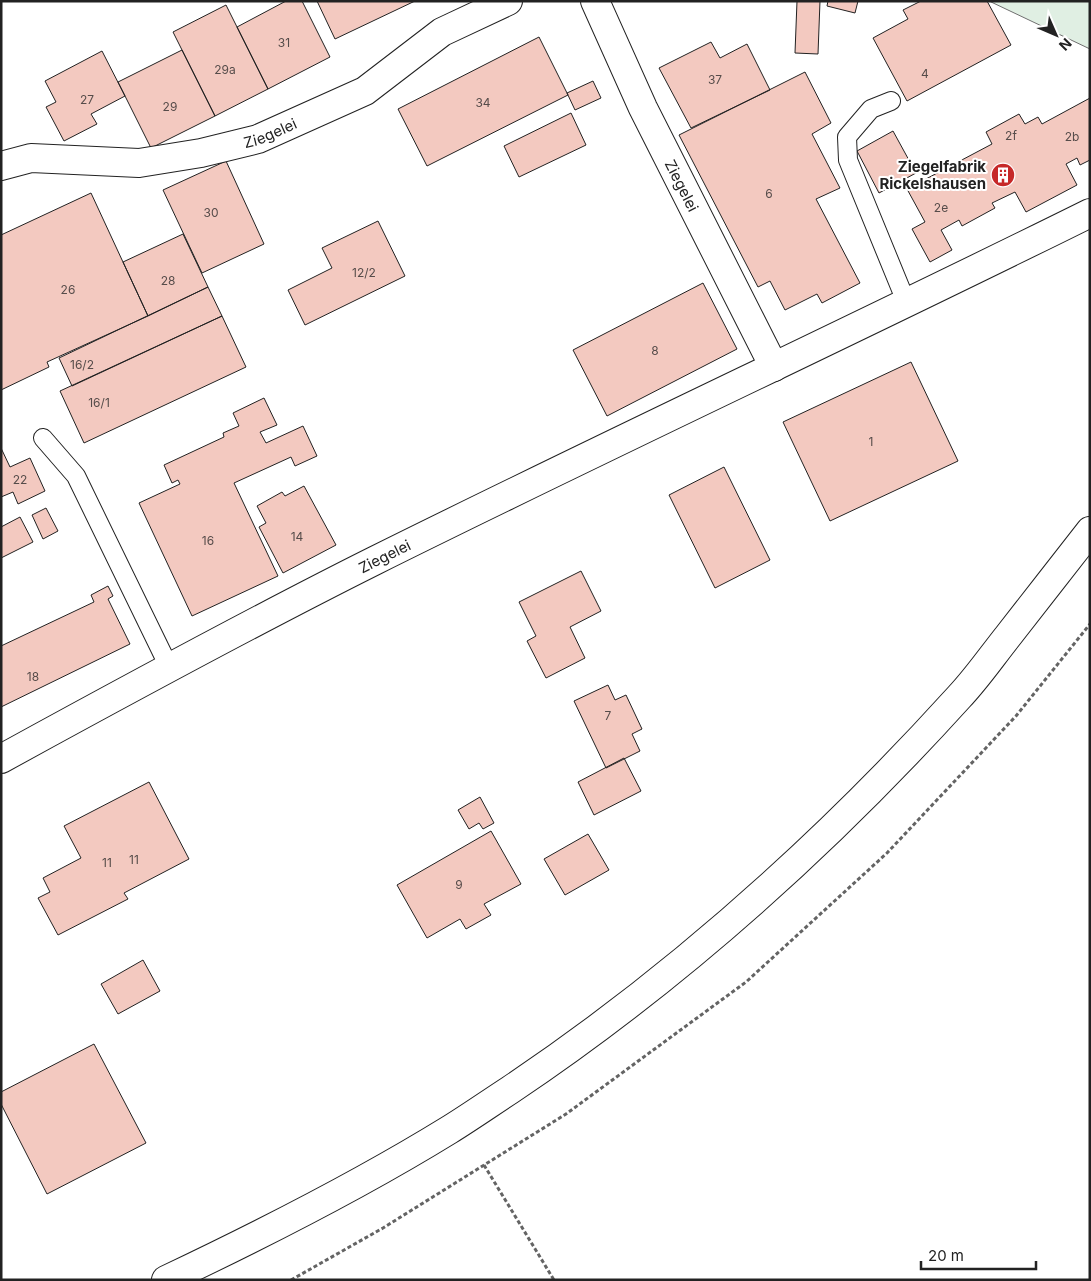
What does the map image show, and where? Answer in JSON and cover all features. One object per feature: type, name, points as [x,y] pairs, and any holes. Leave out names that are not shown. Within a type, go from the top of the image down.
[{"type":"street","name":"Ziegelei","points":[[1,166],[31,158],[139,163],[201,153],[258,139],[365,91],[442,32],[508,1]]},
{"type":"street","name":"Ziegelei","points":[[594,1],[643,108],[774,367]]},
{"type":"street","name":"Ziegelei","points":[[1,759],[169,667],[374,561],[907,304],[1090,213]]},
{"type":"street","points":[[166,1280],[235,1248],[364,1180],[451,1128],[540,1069],[625,1009],[705,944],[820,842],[956,701],[1090,531]]},
{"type":"lane","points":[[891,101],[871,109],[847,137],[848,160],[907,304]]},
{"type":"lane","points":[[42,438],[76,476],[169,667]]},
{"type":"path","points":[[484,1165],[554,1280]]},
{"type":"green space","points":[[989,1],[1090,1],[1090,49]]},
{"type":"building","points":[[286,1],[302,1],[330,57],[268,89],[237,27]]},
{"type":"building","points":[[317,1],[415,1],[335,39]]},
{"type":"building","points":[[797,1],[820,1],[818,54],[795,53]]},
{"type":"building","points":[[828,1],[858,1],[855,13],[827,6]]},
{"type":"building","points":[[921,1],[987,1],[1011,45],[907,101],[873,38],[908,19],[903,10]]},
{"type":"building","points":[[226,5],[268,89],[215,116],[173,32]]},
{"type":"building","points":[[539,37],[568,95],[427,166],[398,109]]},
{"type":"building","points":[[711,42],[720,58],[747,44],[770,90],[691,128],[659,68]]},
{"type":"building","points":[[182,50],[215,116],[151,148],[118,82]]},
{"type":"building","points":[[102,51],[125,96],[91,114],[97,124],[64,141],[46,107],[56,102],[45,81]]},
{"type":"building","points":[[805,72],[831,123],[812,134],[840,188],[816,199],[860,283],[822,303],[817,294],[785,310],[770,281],[758,287],[679,135]]},
{"type":"building","points":[[593,81],[601,98],[575,110],[567,93]]},
{"type":"building","name":"Ziegelfabrik Rickelshausen","points":[[1090,98],[1090,160],[1080,165],[1077,158],[1066,164],[1077,185],[1026,212],[1015,192],[992,203],[995,208],[962,226],[959,220],[941,230],[952,250],[930,262],[912,229],[925,222],[907,189],[992,144],[986,132],[1019,114],[1025,124],[1038,117],[1042,124]]},
{"type":"building","points":[[571,113],[586,145],[519,177],[504,146]]},
{"type":"building","points":[[893,131],[916,173],[879,193],[857,151]]},
{"type":"building","points":[[226,161],[264,244],[202,273],[163,190]]},
{"type":"building","points":[[91,193],[148,316],[47,362],[49,367],[1,390],[1,235]]},
{"type":"building","points":[[378,221],[405,276],[305,325],[288,290],[332,268],[322,248]]},
{"type":"building","points":[[183,234],[208,287],[148,316],[123,262]]},
{"type":"building","points":[[703,283],[737,349],[607,416],[573,350]]},
{"type":"building","points":[[208,287],[222,316],[72,386],[59,358]]},
{"type":"building","points":[[222,316],[246,367],[84,443],[60,391]]},
{"type":"building","points":[[911,362],[958,461],[830,521],[783,422]]},
{"type":"building","points":[[264,398],[277,425],[260,432],[266,443],[303,426],[317,456],[295,466],[291,457],[234,483],[278,576],[192,616],[139,503],[180,484],[178,480],[172,483],[164,465],[224,437],[223,433],[239,426],[233,413]]},
{"type":"building","points":[[1,448],[10,467],[30,458],[45,491],[18,504],[13,492],[1,497]]},
{"type":"building","points":[[724,467],[770,560],[715,588],[669,495]]},
{"type":"building","points":[[304,486],[336,545],[283,573],[259,527],[266,523],[257,506],[282,492],[285,496]]},
{"type":"building","points":[[46,508],[58,531],[43,539],[32,515]]},
{"type":"building","points":[[20,517],[33,542],[1,558],[1,527]]},
{"type":"building","points":[[581,571],[601,611],[570,627],[585,658],[546,678],[527,641],[536,636],[519,602]]},
{"type":"building","points":[[108,586],[113,596],[108,599],[130,644],[1,707],[1,646],[94,602],[91,595]]},
{"type":"building","points":[[608,685],[615,700],[626,695],[642,729],[632,734],[640,751],[606,768],[574,701]]},
{"type":"building","points":[[624,758],[641,791],[594,815],[578,782]]},
{"type":"building","points":[[149,782],[189,859],[124,893],[128,899],[58,935],[38,898],[50,892],[43,878],[81,858],[64,826]]},
{"type":"building","points":[[480,797],[494,823],[483,829],[479,823],[469,829],[458,810]]},
{"type":"building","points":[[491,831],[521,884],[484,904],[491,915],[466,929],[460,919],[427,938],[397,885]]},
{"type":"building","points":[[588,834],[609,870],[565,895],[544,859]]},
{"type":"building","points":[[143,960],[160,991],[118,1014],[101,984]]},
{"type":"building","points":[[94,1044],[146,1143],[47,1194],[1,1104],[1,1092]]},
{"type":"place","name":"Ziegelfabrik Rickelshausen","points":[[1003,175]]}]
